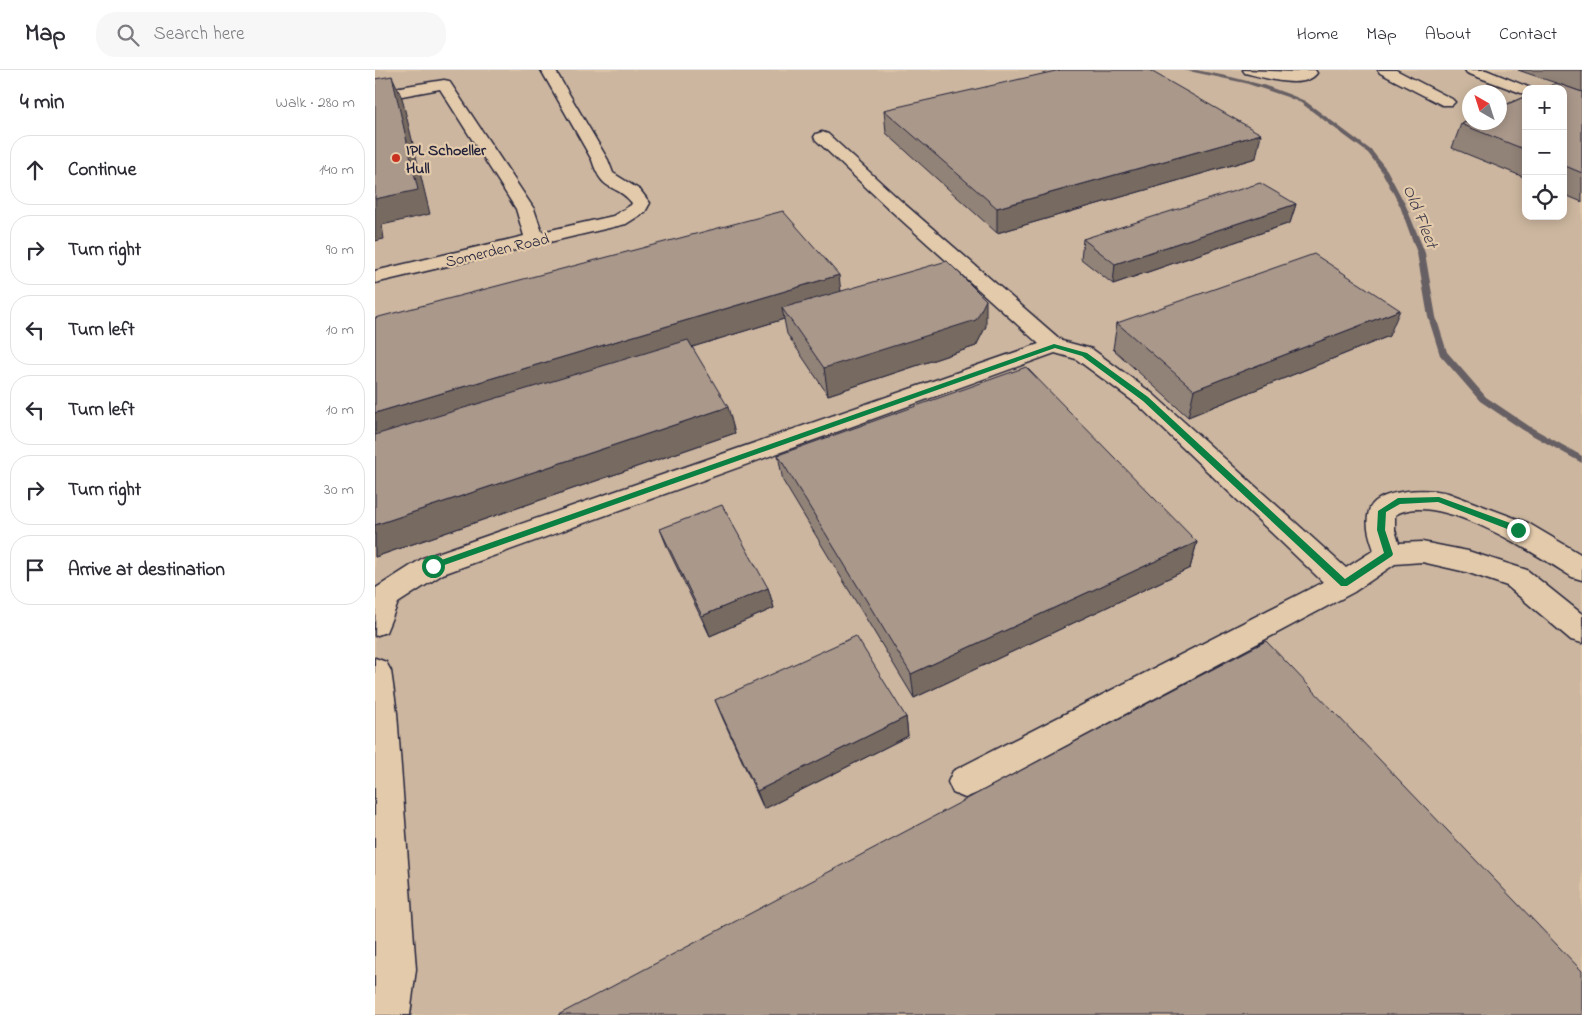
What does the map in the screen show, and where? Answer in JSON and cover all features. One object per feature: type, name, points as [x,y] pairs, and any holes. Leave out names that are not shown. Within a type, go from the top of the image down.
[{"type":"street","name":"Somerden Road","points":[[375,277],[619,220],[639,208],[641,203],[636,194],[620,187],[605,175],[600,160],[548,70]]},
{"type":"street","points":[[1250,70],[1278,76],[1303,77],[1310,73],[1304,70]]},
{"type":"street","points":[[1385,70],[1447,102]]},
{"type":"street","points":[[1472,70],[1522,89]]},
{"type":"street","points":[[375,96],[444,84],[525,209],[535,240]]},
{"type":"street","points":[[822,136],[895,205],[1054,346],[1084,354],[1145,399],[1344,584]]},
{"type":"street","points":[[375,624],[386,596],[433,566],[1054,346]]},
{"type":"street","points":[[1389,554],[1381,530],[1382,511],[1398,501],[1439,500],[1518,530],[1582,569]]},
{"type":"street","points":[[965,782],[1344,584],[1389,554],[1422,552],[1468,562],[1517,578],[1582,631]]},
{"type":"street","points":[[375,671],[381,712],[396,969],[390,1015]]},
{"type":"shaded area","points":[[375,70],[1582,70],[1582,1015],[375,1015]]},
{"type":"building","points":[[1060,70],[1149,70],[1261,134],[997,208],[884,110]]},
{"type":"building","name":"IPL Schoeller Hull","points":[[392,76],[418,190],[375,199],[375,79]]},
{"type":"building","points":[[1567,87],[1582,92],[1582,173],[1567,167]]},
{"type":"building","points":[[1522,98],[1522,148],[1476,130],[1507,130],[1507,104]]},
{"type":"building","points":[[1260,183],[1296,204],[1115,264],[1083,239]]},
{"type":"building","points":[[783,211],[839,275],[375,413],[375,318]]},
{"type":"building","points":[[1314,254],[1400,310],[1194,390],[1117,323]]},
{"type":"building","points":[[947,261],[986,300],[976,320],[824,368],[782,308]]},
{"type":"building","points":[[688,340],[728,407],[375,525],[375,435]]},
{"type":"building","points":[[1026,367],[1197,542],[911,674],[778,455]]},
{"type":"building","points":[[722,505],[768,588],[702,616],[660,529]]},
{"type":"building","points":[[856,636],[906,717],[757,791],[715,700]]},
{"type":"building","points":[[1266,641],[1582,971],[1582,1015],[558,1015]]},
{"type":"waterway","name":"Old Fleet","points":[[1187,70],[1246,82],[1275,90],[1303,102],[1370,152],[1384,170],[1403,206],[1421,253],[1432,317],[1443,353],[1483,399],[1526,428],[1582,460]]},
{"type":"place","name":"IPL Schoeller Hull","points":[[396,158]]},
{"type":"route","points":[[433,566],[1054,346],[1084,354],[1145,399],[1344,584],[1389,554],[1381,530],[1382,511],[1398,501],[1439,500],[1518,530]]}]
